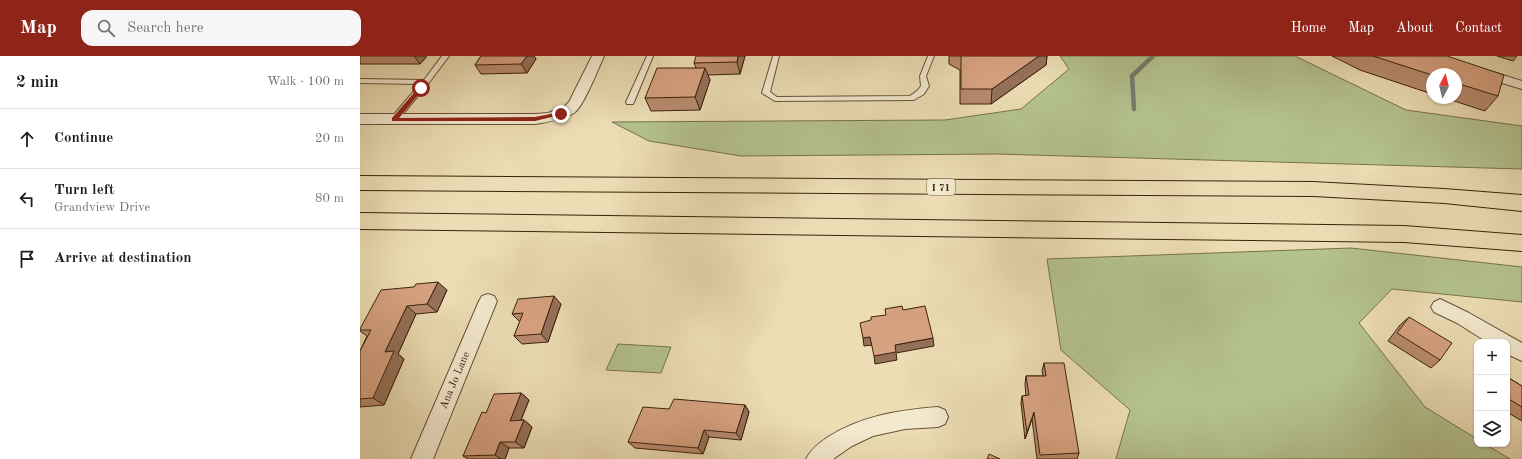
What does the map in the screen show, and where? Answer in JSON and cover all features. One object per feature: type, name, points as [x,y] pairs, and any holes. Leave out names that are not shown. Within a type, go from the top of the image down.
[{"type":"highway","name":"I 71","points":[[360,183],[1313,189],[1444,196],[1522,203]]},
{"type":"highway","points":[[360,221],[1404,234],[1522,243]]},
{"type":"street","points":[[360,119],[535,119],[561,114],[569,110],[575,104],[598,56]]},
{"type":"street","points":[[1466,67],[1522,85]]},
{"type":"street","name":"Ana Jo Lane","points":[[422,459],[488,301]]},
{"type":"street","points":[[1440,307],[1463,318],[1498,339]]},
{"type":"street","points":[[1510,346],[1522,353]]},
{"type":"street","points":[[817,459],[829,447],[870,426],[907,418],[938,417]]},
{"type":"lane","points":[[394,119],[446,56]]},
{"type":"lane","points":[[630,102],[650,56]]},
{"type":"lane","points":[[776,56],[766,93],[774,99],[911,98],[922,92],[924,86],[923,76],[930,56]]},
{"type":"lane","points":[[360,81],[426,82]]},
{"type":"green space","points":[[1060,56],[1295,56],[1406,110],[1522,126],[1522,169],[996,154],[741,156],[649,141],[612,122],[945,120],[1021,109],[1069,69]]},
{"type":"green space","points":[[1351,248],[1522,267],[1522,302],[1392,289],[1359,323],[1425,407],[1474,437],[1474,447],[1490,447],[1510,459],[1116,459],[1130,410],[1061,350],[1047,259]]},
{"type":"green space","points":[[618,344],[671,347],[661,373],[606,370]]},
{"type":"building","points":[[481,56],[527,56],[521,64],[475,65]]},
{"type":"building","points":[[696,56],[738,56],[737,62],[694,63]]},
{"type":"building","points":[[961,56],[1039,56],[992,89],[961,89]]},
{"type":"building","points":[[1373,56],[1447,56],[1504,75],[1498,96],[1462,85],[1462,68],[1426,68],[1426,73]]},
{"type":"building","points":[[657,68],[705,68],[695,97],[645,98]]},
{"type":"building","points":[[438,282],[427,304],[407,306],[385,352],[394,351],[373,398],[360,399],[360,351],[371,330],[360,329],[381,290],[414,287],[416,284]]},
{"type":"building","points":[[554,296],[541,334],[514,336],[523,313],[512,314],[518,299]]},
{"type":"building","points":[[902,306],[903,310],[925,306],[933,338],[895,345],[896,352],[874,356],[870,337],[863,338],[860,323],[871,320],[871,317],[886,315],[885,309]]},
{"type":"building","points":[[1409,317],[1452,343],[1440,360],[1397,333]]},
{"type":"building","points":[[1044,363],[1064,363],[1079,453],[1040,455],[1034,412],[1027,432],[1022,396],[1029,395],[1026,376],[1046,376]]},
{"type":"building","points":[[1510,379],[1522,386],[1522,407],[1510,400]]},
{"type":"building","points":[[521,393],[510,421],[524,420],[515,442],[500,442],[495,455],[463,456],[482,412],[486,413],[494,394]]},
{"type":"building","points":[[674,399],[745,405],[736,433],[704,430],[698,448],[628,442],[643,407],[669,409]]},
{"type":"building","points":[[989,454],[1000,459],[987,459]]},
{"type":"waterway","points":[[1134,109],[1132,76],[1153,56]]},
{"type":"route","points":[[421,88],[394,119],[535,119],[561,114]]}]
